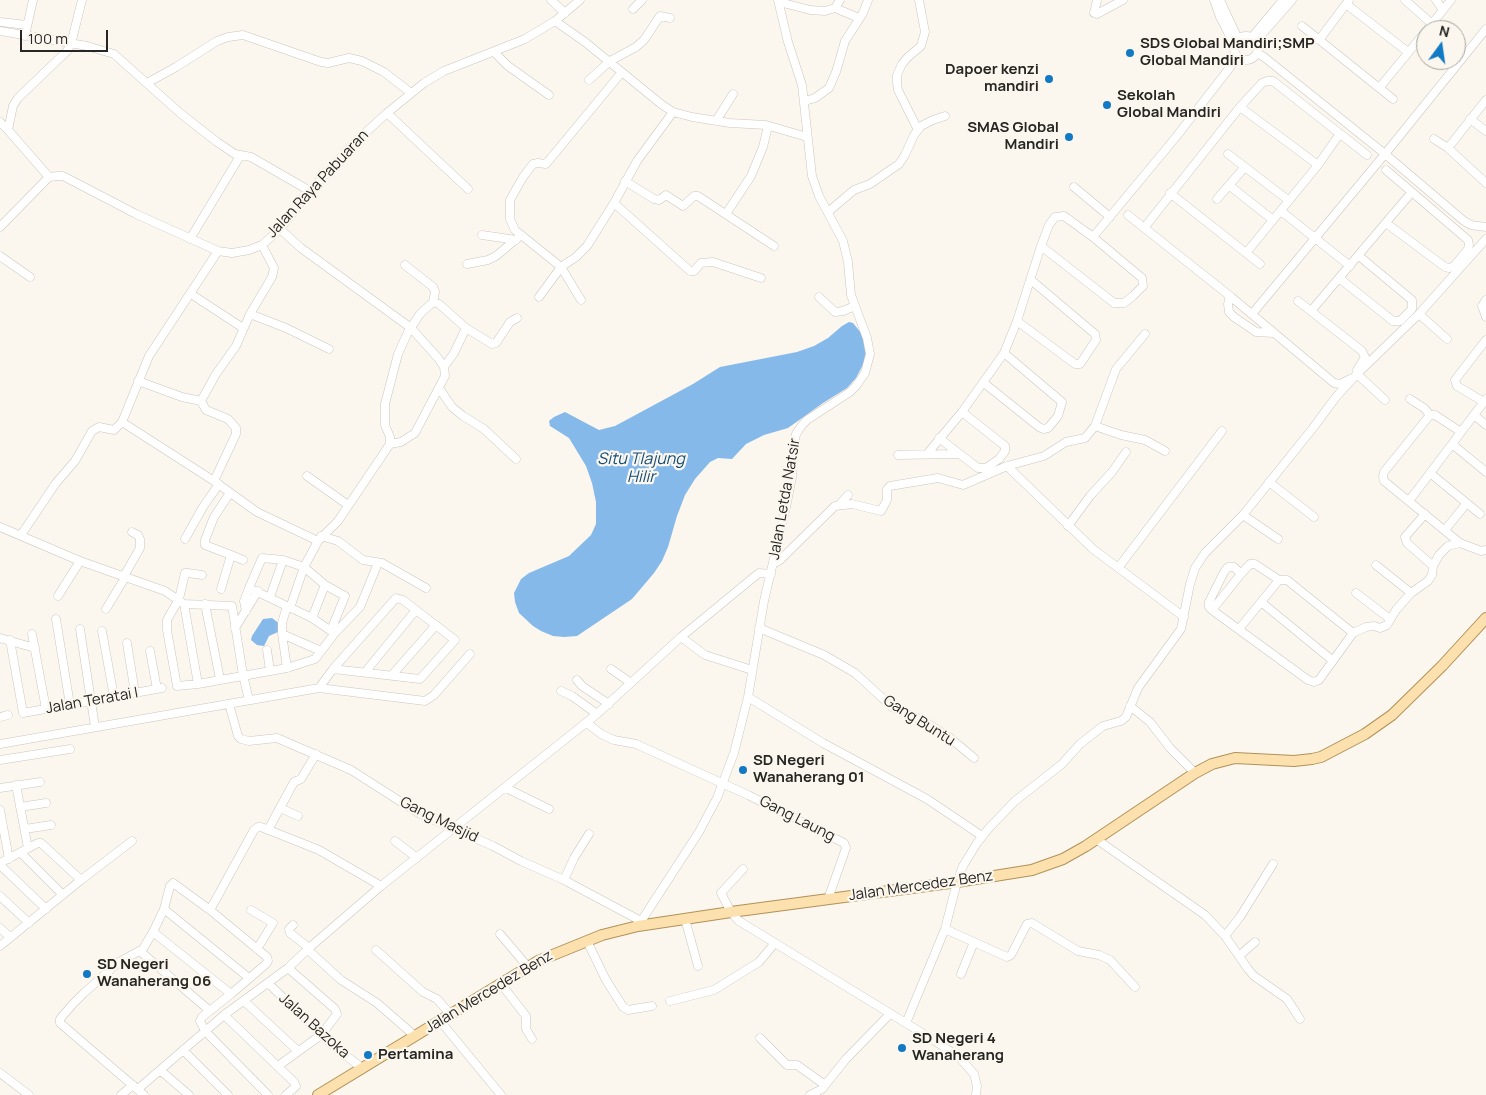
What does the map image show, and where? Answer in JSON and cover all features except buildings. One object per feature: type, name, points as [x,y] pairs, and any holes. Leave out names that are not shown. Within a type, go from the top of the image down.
[{"type":"main road","name":"Jalan Mercedez Benz","points":[[318,1095],[441,1022],[538,961],[613,932],[640,924],[957,882],[1042,867],[1063,859],[1195,773],[1215,763],[1235,758],[1294,761],[1312,759],[1328,754],[1365,734],[1400,709],[1486,618]]},
{"type":"street","points":[[25,36],[33,0]]},
{"type":"street","points":[[8,130],[13,106],[18,98],[62,57],[71,44],[82,0]]},
{"type":"street","points":[[551,0],[565,13]]},
{"type":"street","name":"Jalan Raya Pabuaran","points":[[49,177],[63,176],[136,214],[218,251],[237,253],[248,250],[262,245],[280,229],[353,144],[411,92],[436,75],[525,39],[555,21],[580,0]]},
{"type":"street","points":[[633,9],[642,0]]},
{"type":"street","points":[[779,1],[821,11],[829,11],[835,8],[840,0]]},
{"type":"street","points":[[805,101],[815,98],[829,88],[836,72],[843,45],[868,0]]},
{"type":"street","points":[[918,130],[896,83],[902,64],[908,56],[921,46],[924,32],[919,0]]},
{"type":"street","points":[[1097,0],[1094,13],[1097,14],[1124,0]]},
{"type":"street","points":[[1214,0],[1220,17],[1236,41]]},
{"type":"street","points":[[1220,0],[1236,41],[1234,51],[1238,57],[1243,60],[1250,60],[1257,53],[1258,47],[1254,39],[1244,36],[1236,41]]},
{"type":"street","points":[[1254,39],[1283,0]]},
{"type":"street","points":[[1254,39],[1292,0]]},
{"type":"street","points":[[1405,0],[1421,20]]},
{"type":"street","points":[[1436,0],[1443,10]]},
{"type":"street","points":[[1435,20],[1451,0]]},
{"type":"street","name":"Jalan Letda Natsir","points":[[640,924],[690,848],[708,816],[734,753],[748,697],[764,601],[792,477],[796,434],[807,420],[850,392],[861,380],[870,354],[850,289],[847,254],[839,232],[814,185],[806,137],[805,101],[802,85],[788,42],[779,1]]},
{"type":"street","points":[[1319,40],[1347,2],[1408,52]]},
{"type":"street","points":[[835,8],[859,18]]},
{"type":"street","points":[[589,80],[610,62],[636,47],[644,40],[660,16],[670,18]]},
{"type":"street","points":[[555,21],[673,112],[716,121],[768,126],[806,137]]},
{"type":"street","points":[[0,22],[27,25]]},
{"type":"street","points":[[1302,26],[1393,99]]},
{"type":"street","points":[[1252,314],[1486,29]]},
{"type":"street","points":[[0,31],[114,54],[180,112],[229,151],[240,156],[251,157],[310,192]]},
{"type":"street","points":[[147,83],[217,41],[228,36],[243,35],[321,62],[328,63],[348,58],[362,61],[384,72],[411,92]]},
{"type":"street","points":[[1380,87],[1416,42]]},
{"type":"street","points":[[494,52],[508,66],[549,95]]},
{"type":"street","points":[[1257,53],[1264,56],[1385,154],[1464,221],[1471,225],[1486,227]]},
{"type":"street","points":[[1093,237],[1176,137],[1238,57]]},
{"type":"street","points":[[518,238],[510,219],[510,200],[515,189],[533,164],[538,162],[546,164],[622,72]]},
{"type":"street","points":[[1144,228],[1240,107],[1267,80],[1273,81],[1366,155]]},
{"type":"street","points":[[716,121],[732,94]]},
{"type":"street","points":[[1448,148],[1486,100]]},
{"type":"street","points":[[1240,107],[1318,166]]},
{"type":"street","points":[[539,298],[561,267],[582,252],[587,246],[644,151],[673,112]]},
{"type":"street","points":[[387,113],[468,189]]},
{"type":"street","points":[[828,212],[854,190],[870,184],[899,164],[918,130],[928,122],[945,116]]},
{"type":"street","points":[[1470,119],[1486,131]]},
{"type":"street","points":[[0,122],[49,177],[0,227]]},
{"type":"street","points":[[726,214],[752,176],[763,147],[768,126]]},
{"type":"street","points":[[1246,253],[1318,166],[1339,135]]},
{"type":"street","points":[[1434,139],[1448,148],[1486,183]]},
{"type":"street","points":[[1228,154],[1288,200]]},
{"type":"street","points":[[190,239],[240,156]]},
{"type":"street","points":[[1217,199],[1244,168]]},
{"type":"street","points":[[1386,170],[1468,240],[1468,249],[1454,266],[1450,268],[1445,267],[1386,223]]},
{"type":"street","points":[[626,181],[654,199],[659,200],[666,195],[682,206],[685,206],[692,197],[698,196],[774,246]]},
{"type":"street","points":[[1230,186],[1273,220]]},
{"type":"street","points":[[1074,187],[1110,217]]},
{"type":"street","points":[[1311,311],[1411,192]]},
{"type":"street","points":[[1170,194],[1260,264]]},
{"type":"street","points":[[614,203],[690,271],[694,271],[701,263],[713,262],[761,278]]},
{"type":"street","points":[[1281,211],[1350,266]]},
{"type":"street","points":[[1128,215],[1334,382],[1340,384],[1347,381],[1357,370],[1364,355],[1298,301]]},
{"type":"street","points":[[927,454],[962,412],[1004,353],[1017,321],[1041,246],[1049,225],[1057,216],[1064,216],[1093,237],[1142,278],[1143,286],[1141,290],[1124,303],[1114,303],[1041,246]]},
{"type":"street","points":[[280,229],[301,248],[411,328],[444,367],[445,376],[415,433],[401,442],[390,444]]},
{"type":"street","points":[[482,235],[518,238],[561,267],[581,300]]},
{"type":"street","points":[[467,264],[488,260],[496,256],[518,238]]},
{"type":"street","points":[[906,1023],[945,929],[957,882],[968,857],[982,836],[1015,801],[1062,764],[1080,744],[1102,726],[1124,719],[1138,688],[1177,636],[1184,618],[1190,584],[1200,561],[1212,545],[1243,515],[1336,397],[1419,314],[1486,239]]},
{"type":"street","points":[[201,401],[216,374],[236,346],[250,314],[272,277],[274,270],[262,245]]},
{"type":"street","points":[[21,536],[56,483],[75,461],[92,431],[99,428],[114,430],[122,422],[152,352],[218,251]]},
{"type":"street","points":[[0,256],[30,277]]},
{"type":"street","points":[[1339,278],[1393,321],[1400,321],[1412,309],[1412,300],[1359,256]]},
{"type":"street","points":[[287,668],[282,623],[304,567],[320,539],[338,520],[390,444],[390,437],[385,425],[385,404],[398,354],[420,314],[434,302],[435,292],[433,287],[405,266]]},
{"type":"street","points":[[1017,321],[1075,364],[1080,364],[1096,340],[1095,334],[1031,280]]},
{"type":"street","points":[[190,294],[244,328]]},
{"type":"street","points":[[1230,296],[1228,304],[1230,312],[1234,317],[1256,332],[1273,333]]},
{"type":"street","points":[[819,297],[835,312],[855,306]]},
{"type":"street","points":[[1486,300],[1482,306],[1486,317]]},
{"type":"street","points":[[434,302],[439,304],[466,328],[492,344],[496,343],[510,322],[517,318]]},
{"type":"street","points":[[250,314],[286,328],[329,349]]},
{"type":"street","points":[[1419,314],[1447,339]]},
{"type":"street","points":[[444,367],[454,353],[466,328]]},
{"type":"street","points":[[839,505],[852,504],[881,511],[887,500],[887,489],[890,486],[938,478],[963,485],[1007,466],[1037,459],[1066,442],[1088,436],[1095,426],[1116,370],[1145,334]]},
{"type":"street","points":[[1409,501],[1485,400],[1457,386],[1454,380],[1486,340]]},
{"type":"street","points":[[984,383],[1038,427],[1048,428],[1058,416],[1062,402],[1004,353]]},
{"type":"street","points":[[1357,374],[1385,400]]},
{"type":"street","points":[[138,381],[182,397],[201,401],[206,410],[228,419],[236,428],[236,434],[216,482],[185,539]]},
{"type":"street","points":[[439,388],[452,407],[484,430],[516,459]]},
{"type":"street","points":[[1410,399],[1430,415],[1434,415],[1462,432]]},
{"type":"street","points":[[939,438],[981,468],[999,459],[1005,446],[962,412]]},
{"type":"street","points":[[1430,415],[1383,474],[1384,481],[1460,543]]},
{"type":"street","points":[[1474,415],[1486,425]]},
{"type":"street","points":[[122,422],[216,482],[257,512],[320,539],[338,541],[363,560],[382,563],[426,588]]},
{"type":"street","points":[[1095,426],[1121,435],[1145,440],[1165,451]]},
{"type":"street","points":[[1118,568],[1222,431]]},
{"type":"street","points":[[1452,444],[1486,472]]},
{"type":"street","points":[[1068,526],[1126,452]]},
{"type":"street","points":[[898,455],[959,454]]},
{"type":"street","points":[[1007,466],[1093,549],[1184,618]]},
{"type":"street","points":[[1430,473],[1480,514]]},
{"type":"street","points":[[307,476],[348,505]]},
{"type":"street","points":[[1269,482],[1314,517]]},
{"type":"street","points":[[230,493],[214,518],[205,540],[205,545],[243,560]]},
{"type":"street","points":[[773,564],[780,560],[848,495]]},
{"type":"street","points":[[1445,530],[1466,504]]},
{"type":"street","points":[[1241,574],[1236,569],[1228,567],[1209,602],[1209,607],[1308,680],[1314,682],[1319,680],[1332,660],[1354,633],[1370,626],[1384,626],[1411,593],[1428,581],[1434,572],[1433,566],[1407,543],[1404,537],[1425,514]]},
{"type":"street","points":[[1243,515],[1278,539]]},
{"type":"street","points":[[0,527],[80,561],[165,591],[182,602],[232,606],[234,628],[249,700]]},
{"type":"street","points":[[106,609],[140,548],[140,539],[132,532]]},
{"type":"street","points":[[1433,566],[1443,550],[1452,544],[1460,543],[1484,550],[1486,543]]},
{"type":"street","points":[[221,589],[231,556]]},
{"type":"street","points":[[182,602],[166,623],[176,684],[178,686],[287,668],[315,659],[333,632],[345,596],[325,585],[304,567],[282,560],[261,559],[244,601],[246,611]]},
{"type":"street","points":[[270,597],[282,560]]},
{"type":"street","points":[[58,596],[80,561]]},
{"type":"street","points":[[333,632],[356,613],[364,601],[378,562]]},
{"type":"street","points":[[1212,610],[1250,564],[1254,564],[1279,580],[1287,580],[1354,633]]},
{"type":"street","points":[[1376,564],[1411,593]]},
{"type":"street","points":[[198,684],[182,602],[186,572],[202,575]]},
{"type":"street","points":[[121,1095],[160,1070],[224,1015],[288,968],[308,948],[381,886],[587,723],[681,637],[759,573],[771,574]]},
{"type":"street","points":[[1238,629],[1279,580]]},
{"type":"street","points":[[312,618],[325,585]]},
{"type":"street","points":[[249,588],[312,618],[333,632]]},
{"type":"street","points":[[234,628],[258,591]]},
{"type":"street","points":[[1356,593],[1390,619]]},
{"type":"street","points":[[319,688],[333,669],[396,598],[402,600],[455,640],[420,679],[366,671],[333,669]]},
{"type":"street","points":[[1260,602],[1332,660]]},
{"type":"street","points":[[206,604],[220,680]]},
{"type":"street","points":[[366,671],[416,610]]},
{"type":"street","points":[[56,619],[70,705]]},
{"type":"street","points":[[392,675],[436,625]]},
{"type":"street","name":"Gang Buntu","points":[[759,628],[824,655],[844,666],[855,673],[892,707],[922,720],[949,737],[974,758]]},
{"type":"street","points":[[80,629],[95,728]]},
{"type":"street","points":[[102,631],[114,697]]},
{"type":"street","points":[[32,634],[46,709]]},
{"type":"street","points":[[282,634],[321,651]]},
{"type":"street","points":[[681,637],[706,655],[752,670]]},
{"type":"street","points":[[0,638],[35,648]]},
{"type":"street","name":"Jalan Teratai I","points":[[10,640],[23,713],[159,689],[150,650]]},
{"type":"street","points":[[127,644],[136,693]]},
{"type":"street","points":[[267,650],[270,671]]},
{"type":"street","points":[[0,744],[95,728],[230,709],[249,700],[319,688],[425,701],[434,696],[470,654]]},
{"type":"street","points":[[611,670],[631,684]]},
{"type":"street","points":[[577,680],[582,686],[609,704]]},
{"type":"street","points":[[561,691],[572,696],[597,714]]},
{"type":"street","points":[[748,697],[830,747],[927,799],[982,836]]},
{"type":"street","points":[[1130,706],[1150,722],[1170,748],[1195,773]]},
{"type":"street","name":"Gang Masjid","points":[[230,709],[238,736],[241,739],[249,741],[278,738],[351,770],[420,814],[564,880],[640,924]]},
{"type":"street","points":[[587,723],[601,734],[614,740],[636,744],[722,784]]},
{"type":"street","points":[[0,760],[70,749]]},
{"type":"street","points":[[268,830],[294,782],[301,779],[316,754]]},
{"type":"street","points":[[0,788],[40,782]]},
{"type":"street","name":"Gang Laung","points":[[722,784],[763,802],[846,845],[828,899]]},
{"type":"street","points":[[16,785],[28,848]]},
{"type":"street","points":[[506,788],[549,809]]},
{"type":"street","points":[[20,807],[46,803]]},
{"type":"street","points":[[280,808],[298,816]]},
{"type":"street","points":[[0,810],[9,859]]},
{"type":"street","points":[[25,829],[51,825]]},
{"type":"street","points":[[210,910],[254,830],[260,827],[319,850],[381,886]]},
{"type":"street","points":[[564,880],[574,858],[589,834]]},
{"type":"street","points":[[1096,839],[1205,915],[1225,936],[1254,976],[1287,999],[1300,1019]]},
{"type":"street","points":[[0,946],[132,841]]},
{"type":"street","points":[[395,841],[417,858]]},
{"type":"street","points":[[46,909],[0,864],[38,843],[44,844],[81,880]]},
{"type":"street","points":[[21,853],[63,895]]},
{"type":"street","points":[[1225,936],[1240,917],[1273,864]]},
{"type":"street","points":[[743,869],[722,892],[731,912],[739,921],[932,1039],[964,1062],[974,1074],[977,1086],[976,1095]]},
{"type":"street","points":[[144,1095],[60,1023],[60,1019],[84,993],[119,962],[141,950],[153,932],[164,908],[170,886],[174,883],[210,910],[267,958],[268,961],[201,1019],[200,1024],[268,1095]]},
{"type":"street","points":[[0,896],[29,923]]},
{"type":"street","points":[[164,908],[249,978]]},
{"type":"street","points":[[251,910],[273,924],[258,949]]},
{"type":"street","points":[[685,919],[698,966]]},
{"type":"street","points":[[945,929],[1008,957],[1027,924],[1032,923],[1078,951],[1100,955],[1110,960],[1135,987]]},
{"type":"street","points":[[293,925],[289,929],[290,933],[341,980],[377,1003],[415,1036]]},
{"type":"street","points":[[0,928],[10,937]]},
{"type":"street","points":[[153,932],[231,994]]},
{"type":"street","points":[[500,934],[528,967]]},
{"type":"street","points":[[587,941],[606,980],[623,1007],[628,1010],[652,1006]]},
{"type":"street","points":[[961,974],[974,942]]},
{"type":"street","points":[[1240,955],[1255,942]]},
{"type":"street","points":[[670,1001],[714,990],[759,962],[775,943]]},
{"type":"street","points":[[141,950],[142,954],[210,1011]]},
{"type":"street","points":[[376,950],[423,992],[437,999],[451,1015]]},
{"type":"street","points":[[278,1066],[321,1035],[336,1015],[336,1010],[288,968]]},
{"type":"street","name":"Jalan Bazoka","points":[[268,983],[321,1035],[362,1068]]},
{"type":"street","points":[[501,984],[526,1016],[526,1029],[532,1039]]},
{"type":"street","points":[[244,1001],[298,1051]]},
{"type":"street","points":[[810,1095],[820,1091],[825,1086],[846,1059],[890,1014]]},
{"type":"street","points":[[224,1015],[296,1084],[286,1095]]},
{"type":"street","points":[[441,1022],[500,1095]]},
{"type":"street","points":[[760,1038],[787,1065],[797,1065],[825,1086]]},
{"type":"street","points":[[183,1050],[228,1095]]},
{"type":"street","points":[[160,1070],[189,1095]]},
{"type":"street","points":[[0,1073],[29,1095]]},
{"type":"water","name":"Situ Tlajung Hilir","points":[[849,322],[853,323],[862,334],[866,351],[866,359],[856,378],[847,388],[788,428],[764,435],[746,444],[732,459],[718,458],[710,462],[695,479],[685,495],[662,561],[632,599],[577,636],[553,636],[533,626],[519,613],[514,593],[521,579],[529,573],[569,556],[591,535],[596,524],[596,502],[586,466],[569,438],[550,426],[549,421],[565,412],[599,430],[615,426],[693,384],[720,367],[797,352],[814,346],[828,338]]},
{"type":"water","points":[[272,618],[280,624],[278,632],[269,636],[264,646],[257,645],[251,640],[252,636],[263,619]]},
{"type":"place","name":"SDS Global Mandiri;SMP Global Mandiri","points":[[1130,53]]},
{"type":"place","name":"Dapoer kenzi mandiri","points":[[1049,79]]},
{"type":"place","name":"Sekolah Global Mandiri","points":[[1107,105]]},
{"type":"place","name":"SMAS Global Mandiri","points":[[1069,137]]},
{"type":"place","name":"SD Negeri Wanaherang 01","points":[[743,770]]},
{"type":"place","name":"SD Negeri Wanaherang 06","points":[[87,974]]},
{"type":"place","name":"SD Negeri 4 Wanaherang","points":[[902,1048]]},
{"type":"place","name":"Pertamina","points":[[368,1055]]}]
